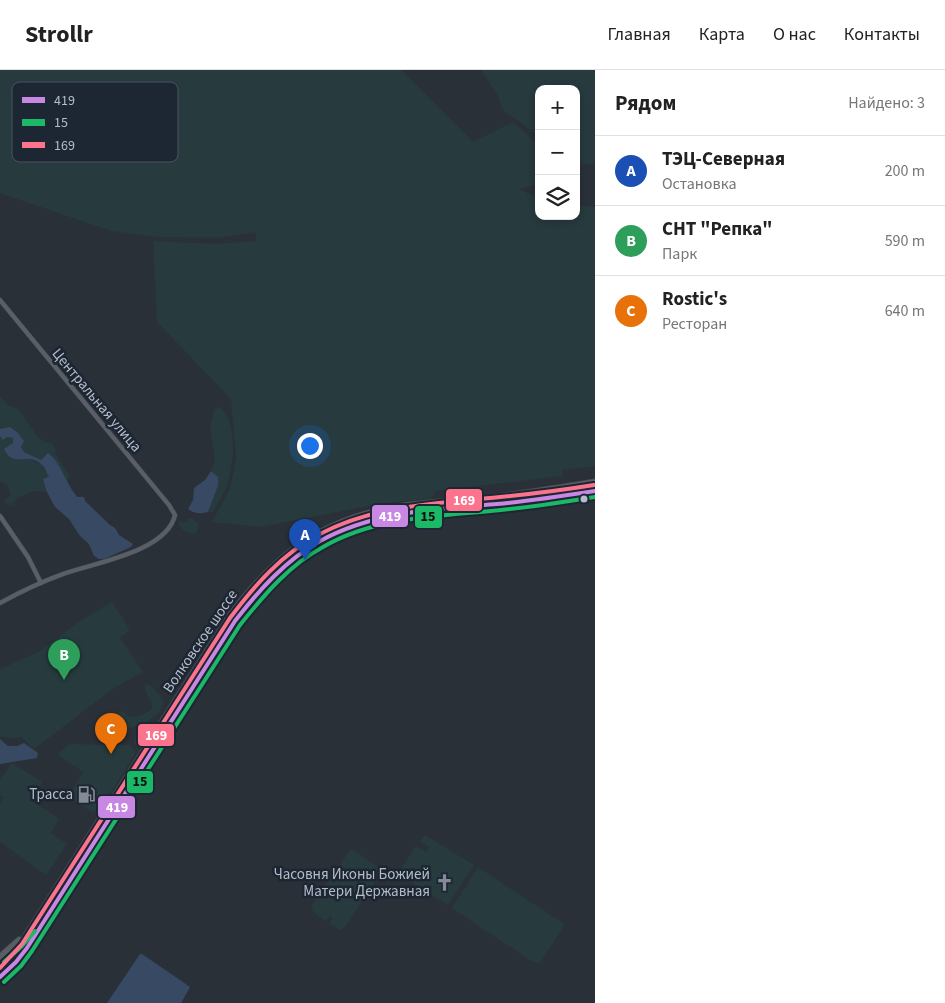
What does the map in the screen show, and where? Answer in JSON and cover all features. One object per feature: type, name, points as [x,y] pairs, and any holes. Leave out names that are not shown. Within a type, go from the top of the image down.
[{"type":"main road","name":"Волковское шоссе","points":[[0,966],[12,954],[38,917],[229,616],[246,594],[285,555],[306,540],[329,528],[352,518],[378,511],[428,503],[517,494],[595,482]]},
{"type":"main road","name":"Волковское шоссе","points":[[0,977],[27,948],[236,621],[252,600],[290,561],[332,534],[379,518],[404,513],[518,502],[595,491]]},
{"type":"main road","points":[[0,957],[18,942],[38,917]]},
{"type":"street","name":"Центральная улица","points":[[0,300],[175,514],[172,524],[164,533],[141,548],[107,562],[73,571],[41,583]]},
{"type":"street","points":[[0,516],[28,557],[41,583],[0,603]]},
{"type":"green space","points":[[0,70],[401,70],[473,142],[513,122],[535,141],[535,185],[518,189],[535,196],[535,220],[580,220],[580,205],[595,207],[595,466],[562,470],[563,476],[435,491],[433,497],[426,499],[384,503],[260,527],[212,522],[230,489],[236,458],[231,399],[157,322],[153,241],[215,244],[256,241],[256,232],[218,238],[158,237],[111,231],[0,193]]},
{"type":"green space","points":[[481,70],[595,70],[595,165],[580,163],[580,85],[535,85],[535,133],[503,110],[498,96]]},
{"type":"green space","points":[[0,396],[8,405],[18,409],[38,437],[47,443],[51,443],[56,449],[55,454],[69,475],[67,482],[58,464],[45,456],[41,460],[24,452],[21,447],[24,441],[0,429]]},
{"type":"green space","points":[[219,407],[230,422],[233,457],[225,491],[213,512],[208,512],[218,486],[218,477],[211,471],[215,461],[210,427],[214,410]]},
{"type":"green space","points":[[0,436],[3,440],[7,437],[13,438],[14,460],[25,458],[41,464],[49,477],[47,492],[34,491],[18,498],[11,506],[5,502],[11,494],[7,485],[0,481]]},
{"type":"green space","points":[[189,519],[193,519],[198,523],[198,530],[194,534],[183,530],[179,525],[179,521],[186,523]]},
{"type":"green space","points":[[112,602],[130,630],[120,638],[143,672],[114,688],[34,749],[22,737],[8,738],[0,736],[0,669],[37,653],[79,622]]},
{"type":"green space","points":[[148,684],[154,688],[164,702],[160,712],[148,721],[137,746],[135,739],[141,730],[140,724],[127,730],[115,729],[102,734],[95,734],[97,727],[115,717],[119,712],[123,711],[133,717],[151,710],[153,707],[145,685]]},
{"type":"green space","points":[[69,744],[130,745],[136,752],[100,811],[92,812],[69,797],[83,772],[57,754]]},
{"type":"green space","points":[[12,763],[42,782],[31,800],[59,819],[51,833],[67,844],[46,875],[0,842],[0,803],[4,797],[0,795],[0,780]]},
{"type":"green space","points":[[425,835],[474,865],[448,905],[398,874],[416,846],[426,852],[429,847],[420,841]]},
{"type":"green space","points":[[350,850],[354,850],[382,870],[345,927],[340,930],[330,924],[332,918],[330,916],[325,921],[316,914],[312,905]]},
{"type":"green space","points":[[478,867],[564,924],[538,963],[533,962],[452,908]]},
{"type":"water","points":[[10,427],[24,441],[21,447],[24,452],[41,460],[48,453],[59,466],[77,497],[84,497],[85,501],[115,528],[119,535],[133,544],[131,547],[104,559],[94,556],[89,544],[80,536],[69,519],[55,507],[43,479],[49,477],[45,468],[32,460],[12,458],[4,449],[13,443],[13,438],[7,437],[3,440],[0,436],[0,429]]},
{"type":"water","points":[[211,471],[218,477],[218,486],[208,512],[193,512],[188,509],[193,500],[194,488],[205,480]]},
{"type":"water","points":[[0,739],[8,746],[17,746],[24,743],[38,753],[37,758],[0,764]]},
{"type":"water","points":[[140,954],[190,987],[181,1003],[107,1003]]},
{"type":"transit line","name":"169","points":[[0,968],[22,944],[230,618],[259,583],[292,551],[339,525],[384,511],[594,485]]},
{"type":"transit line","name":"419","points":[[0,977],[27,948],[235,621],[263,587],[284,566],[320,541],[362,523],[384,517],[595,491]]},
{"type":"transit line","name":"15","points":[[4,982],[21,966],[32,951],[240,625],[288,572],[311,554],[343,537],[387,523],[595,497]]},
{"type":"transit line","name":"15","points":[[4,962],[35,931]]},
{"type":"place","name":"ТЭЦ-Северная","points":[[305,560]]},
{"type":"place","name":"СНТ \"Репка\"","points":[[64,680]]},
{"type":"place","name":"Rostic's","points":[[111,754]]},
{"type":"place","name":"Трасса","points":[[87,794]]},
{"type":"place","name":"Часовня Иконы Божией Матери Державная","points":[[444,883]]}]
